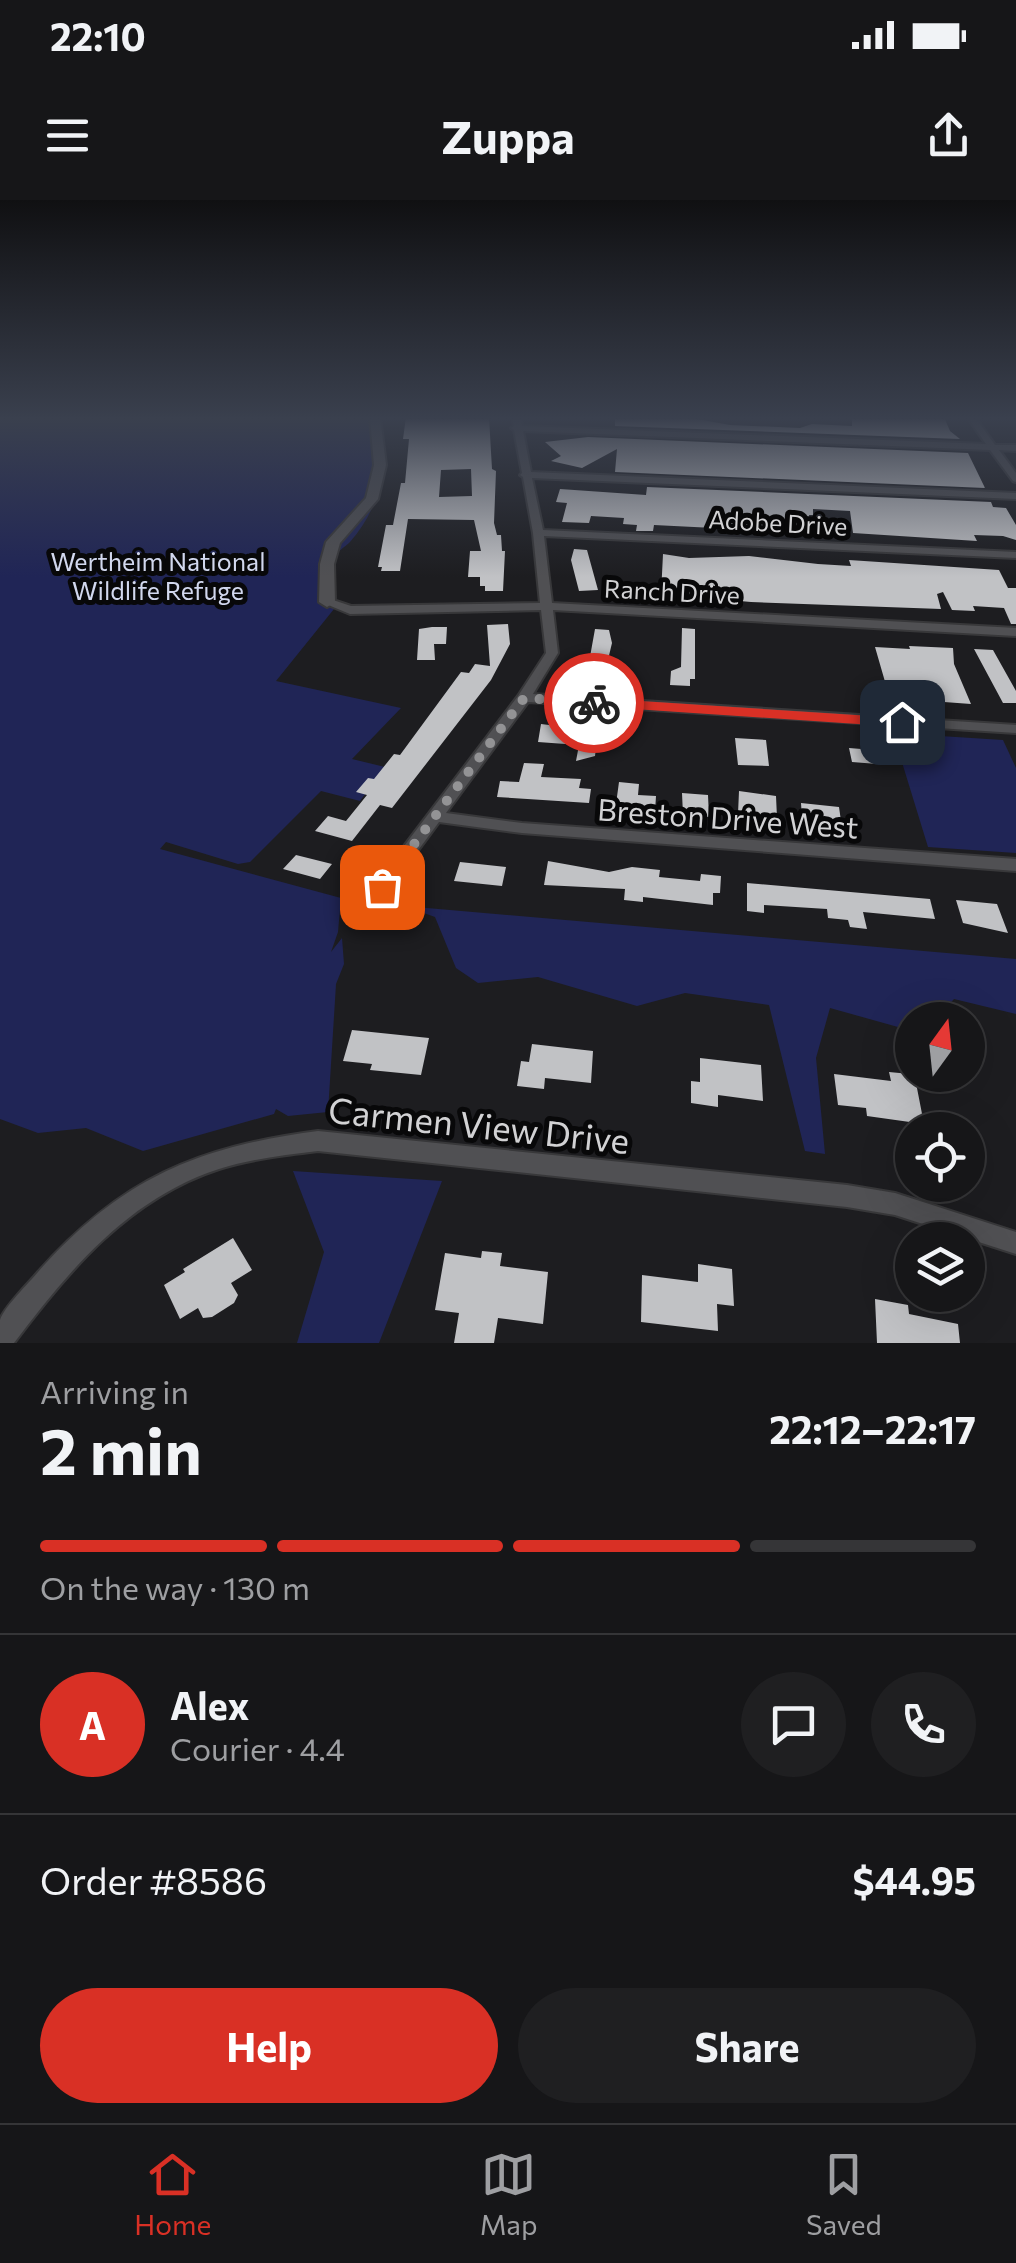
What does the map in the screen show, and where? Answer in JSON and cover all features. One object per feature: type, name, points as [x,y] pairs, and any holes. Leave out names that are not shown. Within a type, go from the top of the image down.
[{"type":"street","points":[[327,602],[327,564],[333,542],[372,499],[379,470]]},
{"type":"street","points":[[382,887],[524,698],[552,653],[538,533],[525,470]]},
{"type":"street","points":[[526,475],[1016,496]]},
{"type":"street","name":"Adobe Drive","points":[[538,533],[1016,556]]},
{"type":"street","name":"Ranch Drive","points":[[327,602],[350,610],[546,606],[1016,632]]},
{"type":"street","points":[[524,698],[1016,730]]},
{"type":"street","name":"Breston Drive West","points":[[436,817],[522,828],[1016,866]]},
{"type":"street","name":"Carmen View Drive","points":[[0,1340],[64,1260],[133,1198],[206,1161],[260,1146],[318,1141],[846,1196],[895,1204],[1016,1243]]},
{"type":"green space","name":"Wertheim National Wildlife Refuge","points":[[0,470],[382,470],[376,499],[361,528],[325,566],[334,609],[276,681],[401,708],[352,759],[385,767],[360,801],[321,791],[250,862],[238,864],[166,842],[160,849],[341,898],[338,932],[331,952],[342,938],[344,964],[336,984],[328,1112],[288,1116],[276,1109],[274,1114],[143,1151],[86,1128],[38,1133],[0,1119]]},
{"type":"green space","points":[[893,733],[1003,740],[1016,768],[1016,853],[928,847]]},
{"type":"green space","points":[[404,906],[1016,959],[1016,1014],[985,1006],[985,1002],[895,1002],[895,1026],[830,1008],[816,1058],[825,1154],[805,1151],[769,1005],[685,993],[637,1006],[538,977],[478,983],[456,968],[435,917]]},
{"type":"green space","points":[[293,1171],[442,1181],[379,1343],[297,1343],[324,1252]]},
{"type":"building","points":[[406,470],[441,470],[439,497],[472,496],[471,470],[496,471],[494,523],[505,551],[503,591],[485,591],[485,586],[480,586],[480,577],[468,577],[470,551],[481,551],[474,520],[408,519],[400,571],[381,571],[382,567],[378,567],[386,525],[393,525],[401,483],[405,483]]},
{"type":"building","points":[[976,470],[985,488],[615,472]]},
{"type":"building","points":[[647,487],[991,502],[993,507],[1006,508],[1016,525],[1016,540],[1003,536],[974,535],[977,541],[853,533],[850,511],[813,509],[813,515],[809,515],[812,533],[654,525],[653,531],[636,531],[637,525],[623,524],[624,518],[591,516],[589,523],[562,522],[567,503],[556,502],[560,489],[646,495]]},
{"type":"building","points":[[574,549],[587,550],[598,590],[579,591],[571,560]]},
{"type":"building","points":[[663,554],[689,558],[749,556],[851,566],[849,560],[999,570],[1008,588],[1016,588],[1016,624],[1011,624],[1004,608],[973,606],[975,611],[952,610],[943,592],[937,594],[941,609],[751,602],[661,594]]},
{"type":"building","points":[[508,624],[510,644],[491,680],[392,808],[380,805],[352,841],[315,831],[328,816],[346,821],[367,795],[356,792],[368,778],[374,779],[394,754],[400,755],[461,672],[469,673],[475,664],[490,666],[487,625]]},
{"type":"building","points":[[447,627],[446,644],[434,644],[435,660],[417,660],[419,629]]},
{"type":"building","points":[[682,628],[695,629],[695,679],[690,679],[690,686],[670,685],[671,671],[681,667]]},
{"type":"building","points":[[595,629],[609,630],[612,643],[606,668],[612,668],[610,681],[586,679]]},
{"type":"building","points":[[909,646],[953,648],[954,664],[971,704],[944,702],[941,694],[907,691],[910,700],[890,699],[875,647],[910,649]]},
{"type":"building","points":[[974,649],[993,650],[1016,691],[1016,703],[1003,703]]},
{"type":"building","points":[[541,724],[598,731],[595,756],[576,761],[579,745],[538,742]]},
{"type":"building","points":[[735,738],[766,740],[769,766],[738,765]]},
{"type":"building","points":[[849,748],[886,751],[890,765],[852,762]]},
{"type":"building","points":[[524,763],[544,764],[541,777],[581,779],[579,788],[591,789],[589,803],[497,797],[500,781],[519,782]]},
{"type":"building","points":[[619,782],[639,784],[638,795],[656,796],[655,812],[616,804]]},
{"type":"building","points":[[739,791],[776,796],[777,818],[738,814]]},
{"type":"building","points":[[682,793],[708,795],[709,817],[683,815]]},
{"type":"building","points":[[801,803],[839,807],[841,821],[802,818]]},
{"type":"building","points":[[296,855],[332,864],[320,879],[283,869]]},
{"type":"building","points":[[548,861],[609,872],[632,867],[660,870],[659,877],[700,881],[701,874],[721,876],[720,893],[713,893],[713,905],[643,897],[643,902],[624,900],[625,889],[544,885]]},
{"type":"building","points":[[460,862],[506,867],[502,886],[454,881]]},
{"type":"building","points":[[747,883],[930,899],[935,919],[863,912],[867,929],[850,927],[848,920],[828,918],[827,909],[764,905],[764,913],[747,911]]},
{"type":"building","points":[[956,900],[997,904],[1008,933],[963,923]]},
{"type":"building","points":[[352,1030],[429,1038],[421,1075],[370,1070],[372,1064],[343,1061]]},
{"type":"building","points":[[532,1044],[593,1051],[591,1083],[545,1078],[544,1089],[517,1086],[521,1061],[529,1062]]},
{"type":"building","points":[[700,1058],[761,1065],[763,1101],[718,1095],[718,1107],[691,1103],[691,1081],[700,1082]]},
{"type":"building","points":[[889,1072],[895,1073],[895,1092],[918,1092],[922,1112],[895,1112],[895,1120],[867,1116],[866,1108],[838,1105],[834,1074],[891,1081]]},
{"type":"building","points":[[233,1238],[252,1270],[231,1283],[238,1295],[234,1303],[212,1317],[203,1318],[198,1308],[180,1319],[164,1285]]},
{"type":"building","points":[[482,1251],[502,1253],[500,1266],[548,1272],[543,1324],[498,1318],[494,1343],[454,1343],[459,1313],[435,1310],[445,1253],[481,1258]]},
{"type":"building","points":[[698,1264],[732,1269],[734,1306],[717,1304],[718,1331],[641,1322],[642,1275],[698,1282]]},
{"type":"building","points":[[875,1299],[895,1303],[895,1312],[958,1324],[960,1343],[877,1343]]},
{"type":"way so far","points":[[382,887],[524,698],[594,703]]},
{"type":"route","points":[[594,703],[902,722]]}]
